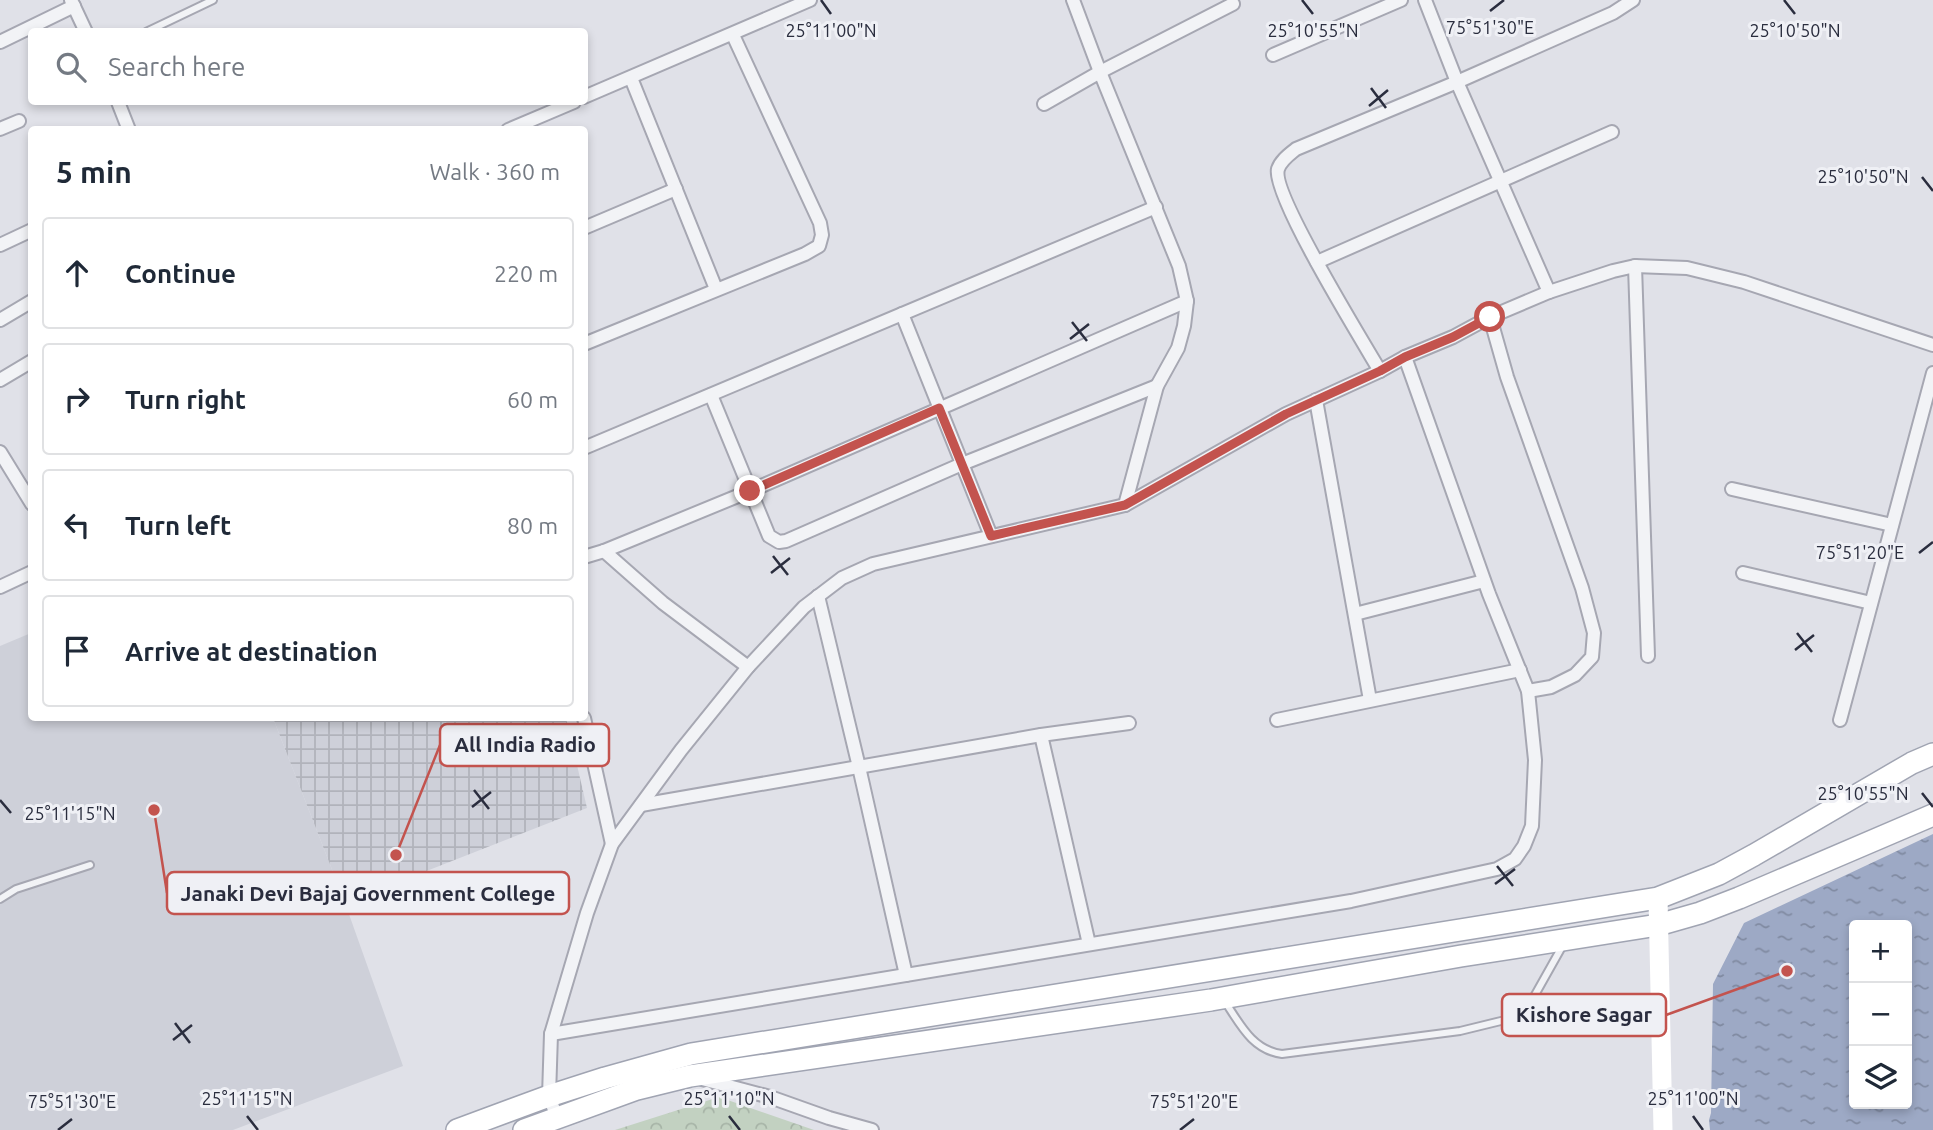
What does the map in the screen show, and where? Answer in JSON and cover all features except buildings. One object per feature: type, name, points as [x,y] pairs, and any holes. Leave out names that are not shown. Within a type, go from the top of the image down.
[{"type":"main road","points":[[457,1130],[549,1096],[691,1054],[1658,898],[1731,868],[1912,763],[1933,754]]},
{"type":"main road","points":[[524,1130],[637,1089],[690,1076],[1223,998],[1658,925],[1739,898],[1933,815]]},
{"type":"street","points":[[588,95],[810,0]]},
{"type":"street","points":[[1073,0],[1179,266],[1187,301],[1178,348],[1157,386],[1125,505]]},
{"type":"street","points":[[1273,55],[1401,0]]},
{"type":"street","points":[[1425,0],[1457,82],[1549,292]]},
{"type":"street","points":[[1380,371],[1317,262],[1279,187],[1278,170],[1284,159],[1296,149],[1457,82],[1613,13],[1633,0]]},
{"type":"street","points":[[0,42],[72,3],[84,28]]},
{"type":"street","points":[[1044,104],[1233,4]]},
{"type":"street","points":[[588,342],[819,246],[822,235],[820,223],[733,35]]},
{"type":"street","points":[[631,78],[716,289]]},
{"type":"street","points":[[119,105],[128,126]]},
{"type":"street","points":[[517,126],[567,105]]},
{"type":"street","points":[[0,129],[19,121]]},
{"type":"street","points":[[1317,262],[1612,132]]},
{"type":"street","points":[[588,226],[676,189]]},
{"type":"street","points":[[588,446],[1156,207]]},
{"type":"street","points":[[0,245],[28,232]]},
{"type":"street","points":[[1635,266],[1648,656]]},
{"type":"street","points":[[556,1118],[549,1096],[551,1034],[587,913],[612,844],[681,750],[748,667],[804,607],[842,578],[873,564],[1125,505],[1286,414],[1453,337],[1490,317],[1549,292],[1635,266],[1687,268],[1744,282],[1933,345]]},
{"type":"street","points":[[588,556],[750,491],[1187,301]]},
{"type":"street","points":[[0,320],[28,303]]},
{"type":"street","points":[[902,314],[991,536]]},
{"type":"street","points":[[1490,317],[1507,377],[1582,588],[1594,632],[1592,657],[1575,675],[1551,687],[1528,691]]},
{"type":"street","points":[[551,1034],[1351,901],[1497,869],[1515,859],[1532,826],[1535,760],[1528,691],[1485,582],[1405,357]]},
{"type":"street","points":[[0,380],[28,363]]},
{"type":"street","points":[[1840,720],[1933,373]]},
{"type":"street","points":[[710,395],[769,536],[779,542],[962,464],[1157,386]]},
{"type":"street","points":[[1316,400],[1370,700]]},
{"type":"street","points":[[0,452],[28,498]]},
{"type":"street","points":[[1732,489],[1892,525]]},
{"type":"street","points":[[604,551],[663,603],[748,667]]},
{"type":"street","points":[[1743,573],[1871,603]]},
{"type":"street","points":[[0,587],[28,574]]},
{"type":"street","points":[[1355,614],[1485,582]]},
{"type":"street","points":[[818,596],[906,975]]},
{"type":"street","points":[[1277,720],[1520,670]]},
{"type":"street","points":[[585,721],[612,844]]},
{"type":"street","points":[[641,805],[1041,735],[1129,723]]},
{"type":"street","points":[[1041,735],[1088,944]]},
{"type":"street","points":[[1658,898],[1663,1130]]},
{"type":"street","points":[[690,1076],[770,1097],[872,1130]]},
{"type":"lane","points":[[154,28],[213,0]]},
{"type":"lane","points":[[0,899],[16,889],[90,865]]},
{"type":"lane","points":[[1223,998],[1248,1036],[1268,1052],[1282,1054],[1460,1031],[1505,1020],[1531,1002],[1565,940]]},
{"type":"shaded area","points":[[28,634],[28,721],[274,721],[345,903],[403,1066],[233,1130],[0,1130],[0,646]]},
{"type":"shaded area","points":[[274,721],[567,721],[587,808],[345,903]]},
{"type":"green space","points":[[719,1097],[814,1130],[615,1130]]},
{"type":"water","points":[[1933,834],[1933,1130],[1710,1130],[1713,984],[1744,923]]},
{"type":"place","name":"Janaki Devi Bajaj Government College","points":[[154,810]]},
{"type":"place","name":"All India Radio","points":[[396,855]]},
{"type":"place","name":"Kishore Sagar","points":[[1787,971]]},
{"type":"route","points":[[750,491],[939,408],[991,536],[1125,505],[1286,414],[1453,337],[1490,317]]}]
